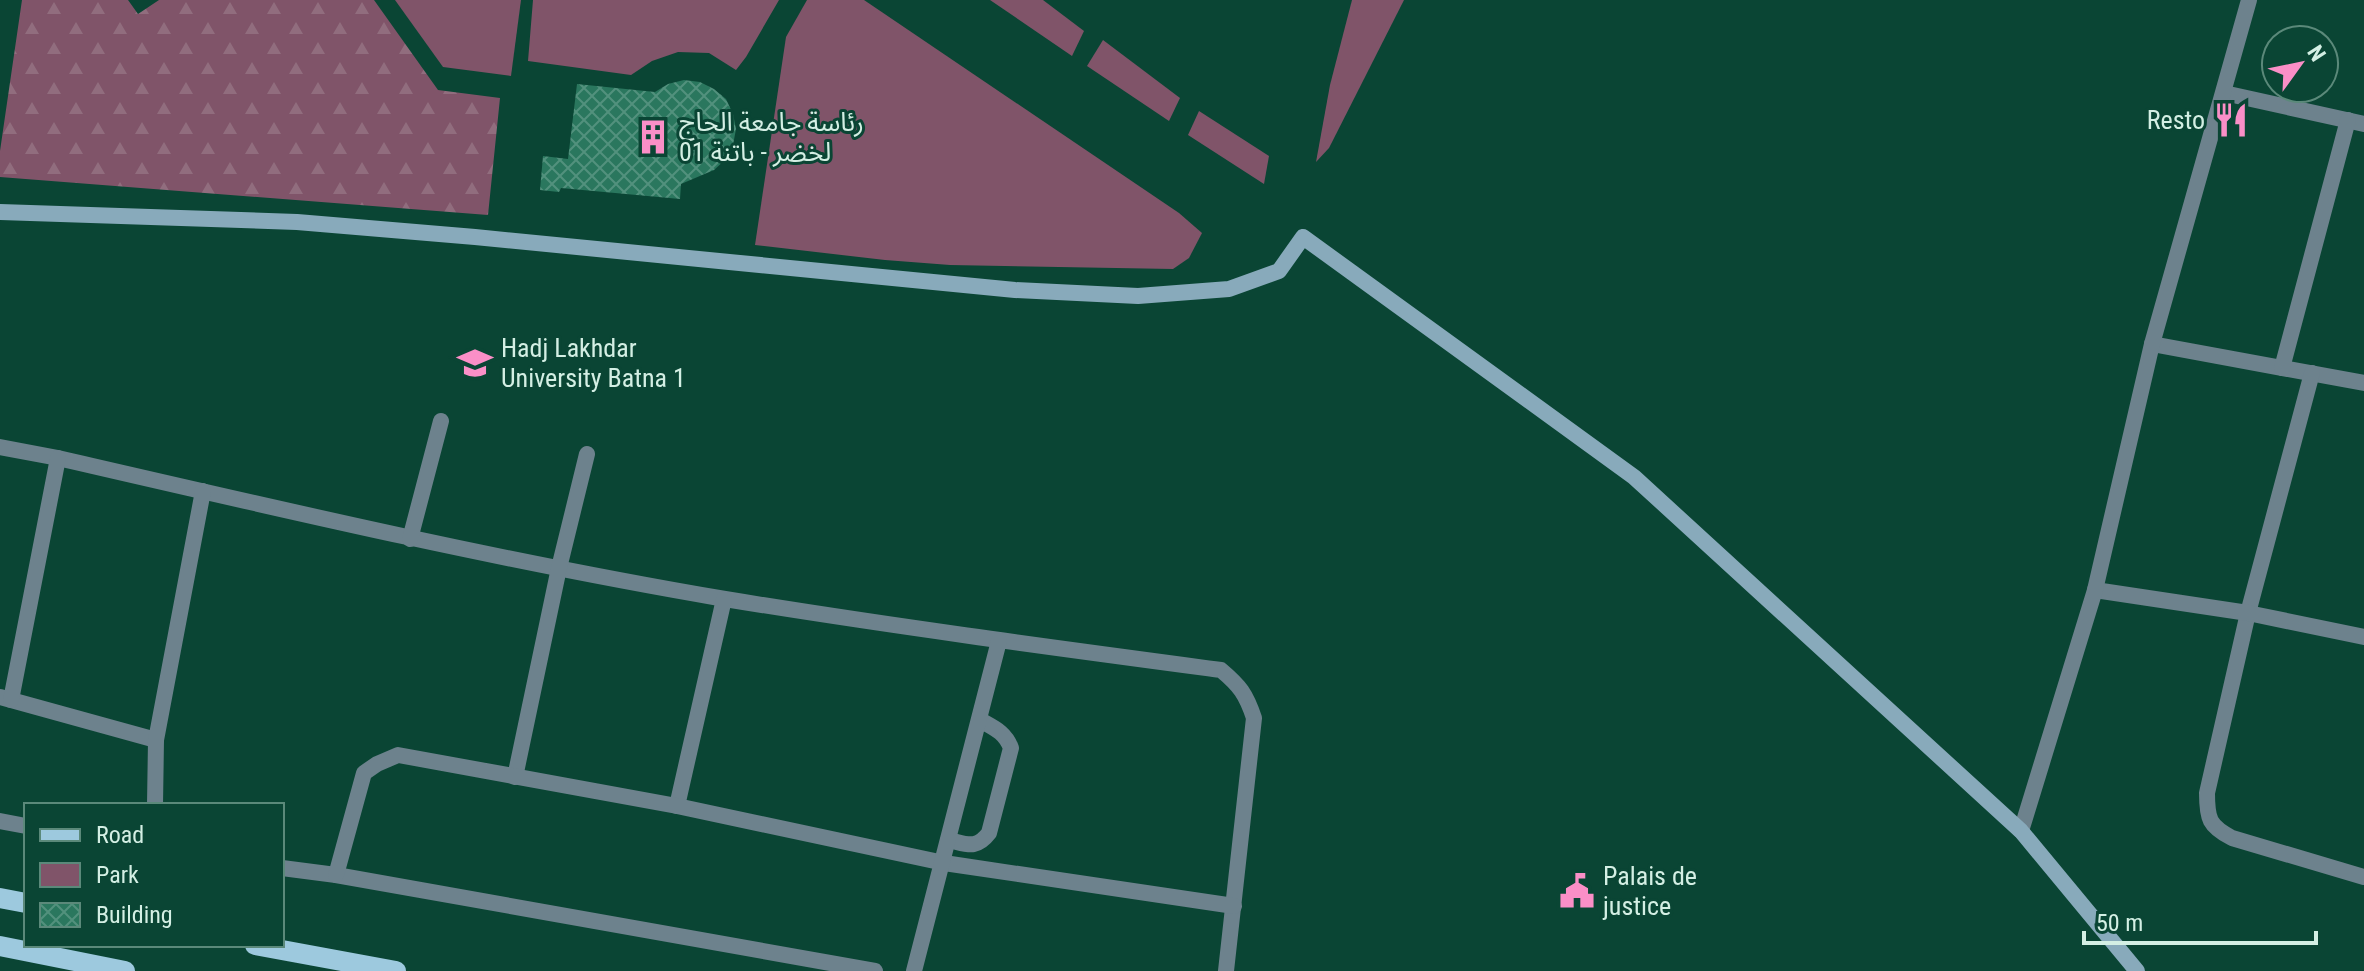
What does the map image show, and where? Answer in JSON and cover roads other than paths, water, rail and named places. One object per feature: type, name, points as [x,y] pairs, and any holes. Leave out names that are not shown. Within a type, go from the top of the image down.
[{"type":"main road","points":[[0,898],[24,903]]},
{"type":"main road","points":[[0,946],[115,970]]},
{"type":"main road","points":[[266,947],[396,971]]},
{"type":"street","points":[[2021,831],[2095,590],[2152,344],[2249,0]]},
{"type":"street","points":[[2224,93],[2356,122],[2282,368]]},
{"type":"street","points":[[0,212],[297,222],[1015,290],[1138,296],[1229,289],[1279,271],[1303,237],[1634,477],[2021,831],[2137,971]]},
{"type":"street","points":[[2152,344],[2364,383]]},
{"type":"street","points":[[2312,373],[2248,613],[2207,793],[2207,815],[2216,830],[2232,838],[2364,877]]},
{"type":"street","points":[[410,539],[441,421]]},
{"type":"street","points":[[0,447],[410,539],[724,599],[999,641],[1221,670],[1247,696],[1254,718],[1226,971]]},
{"type":"street","points":[[515,777],[559,568],[587,454]]},
{"type":"street","points":[[58,458],[6,698],[156,740]]},
{"type":"street","points":[[155,803],[156,740],[203,491]]},
{"type":"street","points":[[2095,590],[2248,613],[2364,637]]},
{"type":"street","points":[[677,806],[724,599]]},
{"type":"street","points":[[914,971],[999,641]]},
{"type":"street","points":[[949,840],[972,845],[982,842],[989,833],[1008,762],[1011,748],[1008,739],[980,720]]},
{"type":"street","points":[[336,875],[364,773],[398,755],[677,806],[944,863],[1234,906]]},
{"type":"street","points":[[0,821],[24,826]]},
{"type":"street","points":[[284,868],[875,971]]},
{"type":"place","name":"Resto","points":[[2231,120]]},
{"type":"place","name":"رئاسة جامعة الحاج لخضر - باتنة 01","points":[[653,137]]},
{"type":"place","name":"Hadj Lakhdar University Batna 1","points":[[475,363]]},
{"type":"place","name":"Palais de justice","points":[[1577,891]]}]
